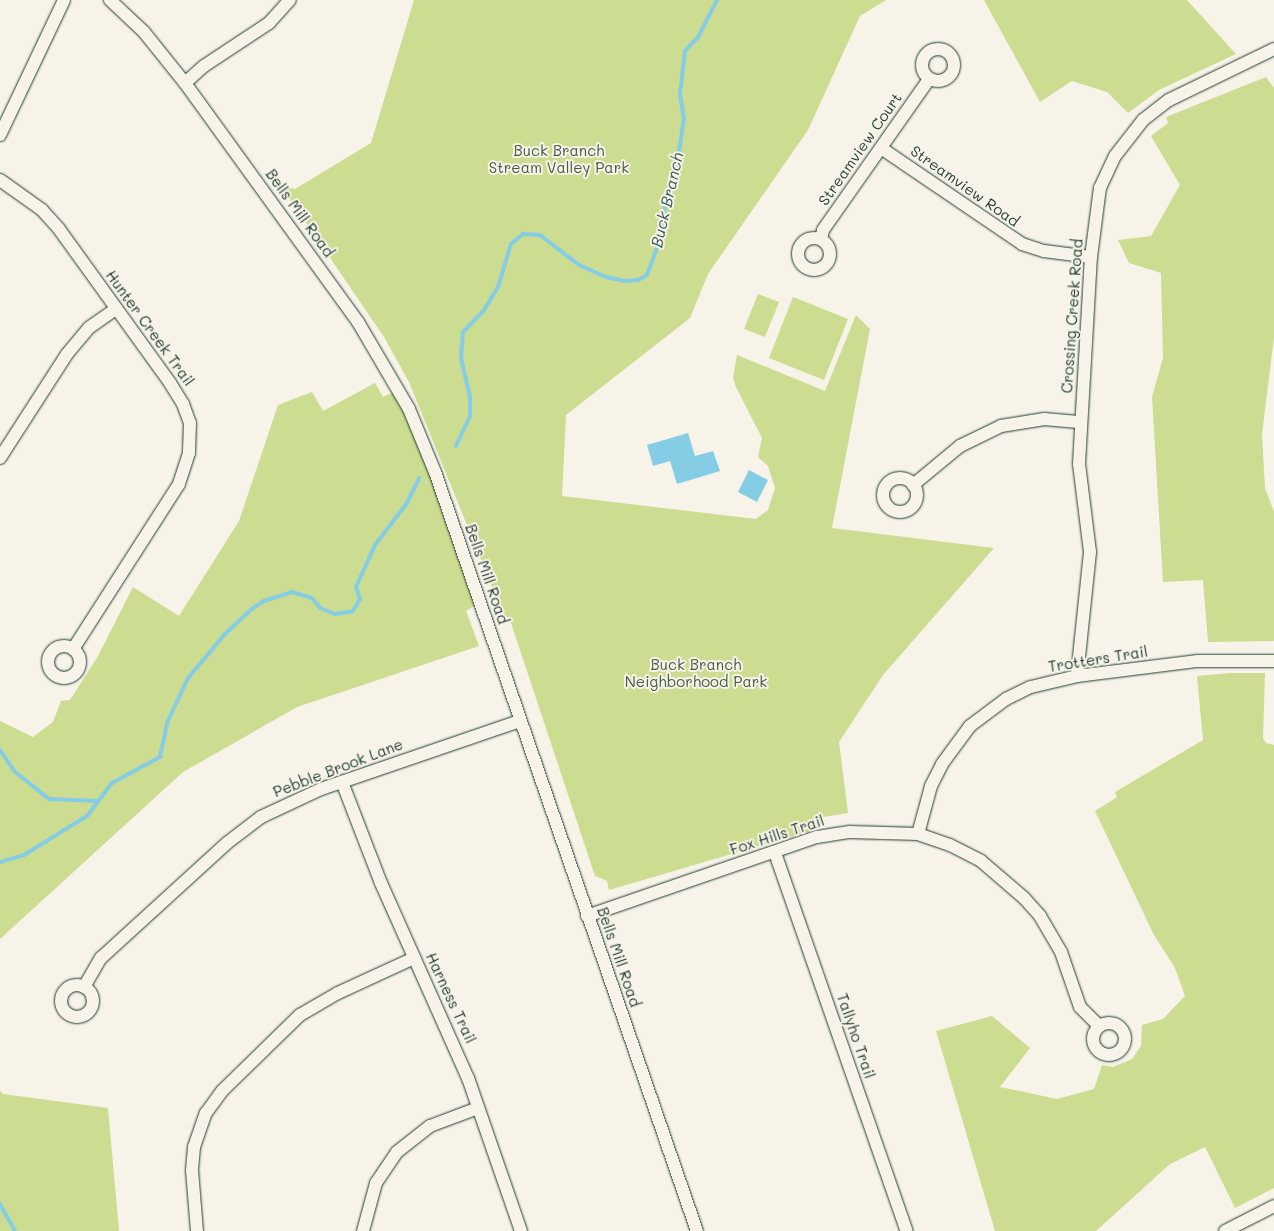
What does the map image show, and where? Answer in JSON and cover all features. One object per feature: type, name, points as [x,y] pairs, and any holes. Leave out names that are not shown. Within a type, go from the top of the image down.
[{"type":"street","points":[[0,135],[64,0]]},
{"type":"street","name":"Bells Mill Road","points":[[110,0],[144,32],[185,83],[358,322],[400,390],[435,472],[697,1231]]},
{"type":"street","points":[[185,83],[204,66],[269,23],[290,0]]},
{"type":"street","name":"Crossing Creek Road","points":[[1077,676],[1090,552],[1079,487],[1081,422],[1091,257],[1100,188],[1114,156],[1131,132],[1169,100],[1274,49]]},
{"type":"street","name":"Streamview Court","points":[[821,239],[822,230],[929,78]]},
{"type":"street","name":"Streamview Road","points":[[881,148],[1022,244],[1044,251],[1091,257]]},
{"type":"street","name":"Hunter Creek Trail","points":[[0,180],[42,210],[184,404],[190,423],[189,454],[178,484],[73,649]]},
{"type":"street","points":[[0,458],[67,354],[90,327],[116,309]]},
{"type":"street","points":[[913,485],[960,446],[1001,426],[1044,419],[1081,422]]},
{"type":"street","name":"Trotters Trail","points":[[918,834],[936,775],[970,726],[992,708],[1031,687],[1077,676],[1198,661],[1274,661]]},
{"type":"street","name":"Pebble Brook Lane","points":[[84,987],[101,958],[242,830],[279,806],[342,782],[520,721]]},
{"type":"street","name":"Harness Trail","points":[[342,782],[380,884],[451,1035],[521,1231]]},
{"type":"street","name":"Fox Hills Trail","points":[[587,916],[834,833],[882,831],[918,834],[950,845],[982,861],[1024,898],[1040,916],[1061,952],[1080,1007],[1099,1026]]},
{"type":"street","name":"Tallyho Trail","points":[[775,853],[907,1231]]},
{"type":"street","points":[[197,1231],[192,1170],[194,1147],[206,1113],[222,1091],[300,1015],[338,992],[414,958]]},
{"type":"street","points":[[363,1231],[376,1183],[397,1152],[430,1126],[478,1108]]},
{"type":"street","points":[[1225,1231],[1274,1206]]},
{"type":"green space","points":[[414,0],[886,0],[860,16],[808,130],[708,274],[690,318],[566,415],[562,496],[756,519],[768,510],[775,488],[768,466],[758,457],[762,438],[733,378],[737,355],[825,391],[856,315],[870,329],[832,528],[994,548],[883,675],[839,742],[848,813],[817,818],[810,831],[609,890],[607,881],[595,876],[509,617],[505,619],[409,382],[384,337],[281,186],[295,189],[371,143]]},
{"type":"green space","points":[[984,0],[1187,0],[1236,54],[1159,90],[1128,113],[1107,92],[1072,81],[1040,102]]},
{"type":"green space","points":[[1266,77],[1274,88],[1274,337],[1262,434],[1265,488],[1274,512],[1274,641],[1208,642],[1203,580],[1163,582],[1152,397],[1163,358],[1161,273],[1129,263],[1118,240],[1151,236],[1180,185],[1151,136],[1168,123],[1166,117]]},
{"type":"green space","points":[[758,294],[779,302],[765,337],[744,329]]},
{"type":"green space","points":[[793,297],[848,319],[824,380],[769,358]]},
{"type":"green space","points":[[375,383],[383,397],[400,389],[479,603],[466,611],[479,646],[297,707],[183,772],[0,939],[0,721],[33,737],[53,722],[61,701],[70,700],[98,656],[133,587],[179,616],[239,521],[278,405],[312,392],[323,411]]},
{"type":"green space","points":[[1265,673],[1263,738],[1266,743],[1274,745],[1274,1188],[1235,1208],[1205,1147],[1170,1164],[1096,1231],[995,1231],[936,1031],[992,1016],[1030,1048],[1000,1087],[1057,1099],[1094,1089],[1102,1065],[1113,1067],[1132,1059],[1141,1046],[1142,1025],[1163,1019],[1185,996],[1175,968],[1154,935],[1095,811],[1117,797],[1115,792],[1203,740],[1197,676]]},
{"type":"green space","points":[[0,1091],[3,1094],[108,1108],[119,1231],[0,1231]]},
{"type":"water","points":[[688,433],[695,456],[713,451],[720,471],[677,484],[670,461],[653,466],[647,445]]},
{"type":"water","points":[[749,470],[768,480],[757,502],[738,492]]},
{"type":"waterway","name":"Buck Branch","points":[[456,446],[470,416],[470,397],[461,359],[463,332],[484,310],[498,287],[511,244],[523,234],[540,235],[579,265],[606,277],[625,281],[638,280],[647,275],[661,237],[667,192],[680,146],[684,119],[680,94],[685,51],[698,37],[717,0]]},
{"type":"waterway","name":"Buck Branch","points":[[0,862],[24,855],[87,816],[112,783],[160,757],[167,723],[188,678],[225,634],[252,609],[264,601],[292,592],[312,598],[320,608],[335,614],[353,611],[360,599],[356,587],[375,545],[407,503],[419,478]]},
{"type":"waterway","points":[[0,750],[14,771],[49,799],[99,801]]},
{"type":"waterway","name":"Buck Branch","points":[[0,1204],[15,1231]]},
{"type":"park label","name":"Buck Branch Stream Valley Park","points":[[559,158]]},
{"type":"park label","name":"Buck Branch Neighborhood Park","points":[[696,672]]}]
